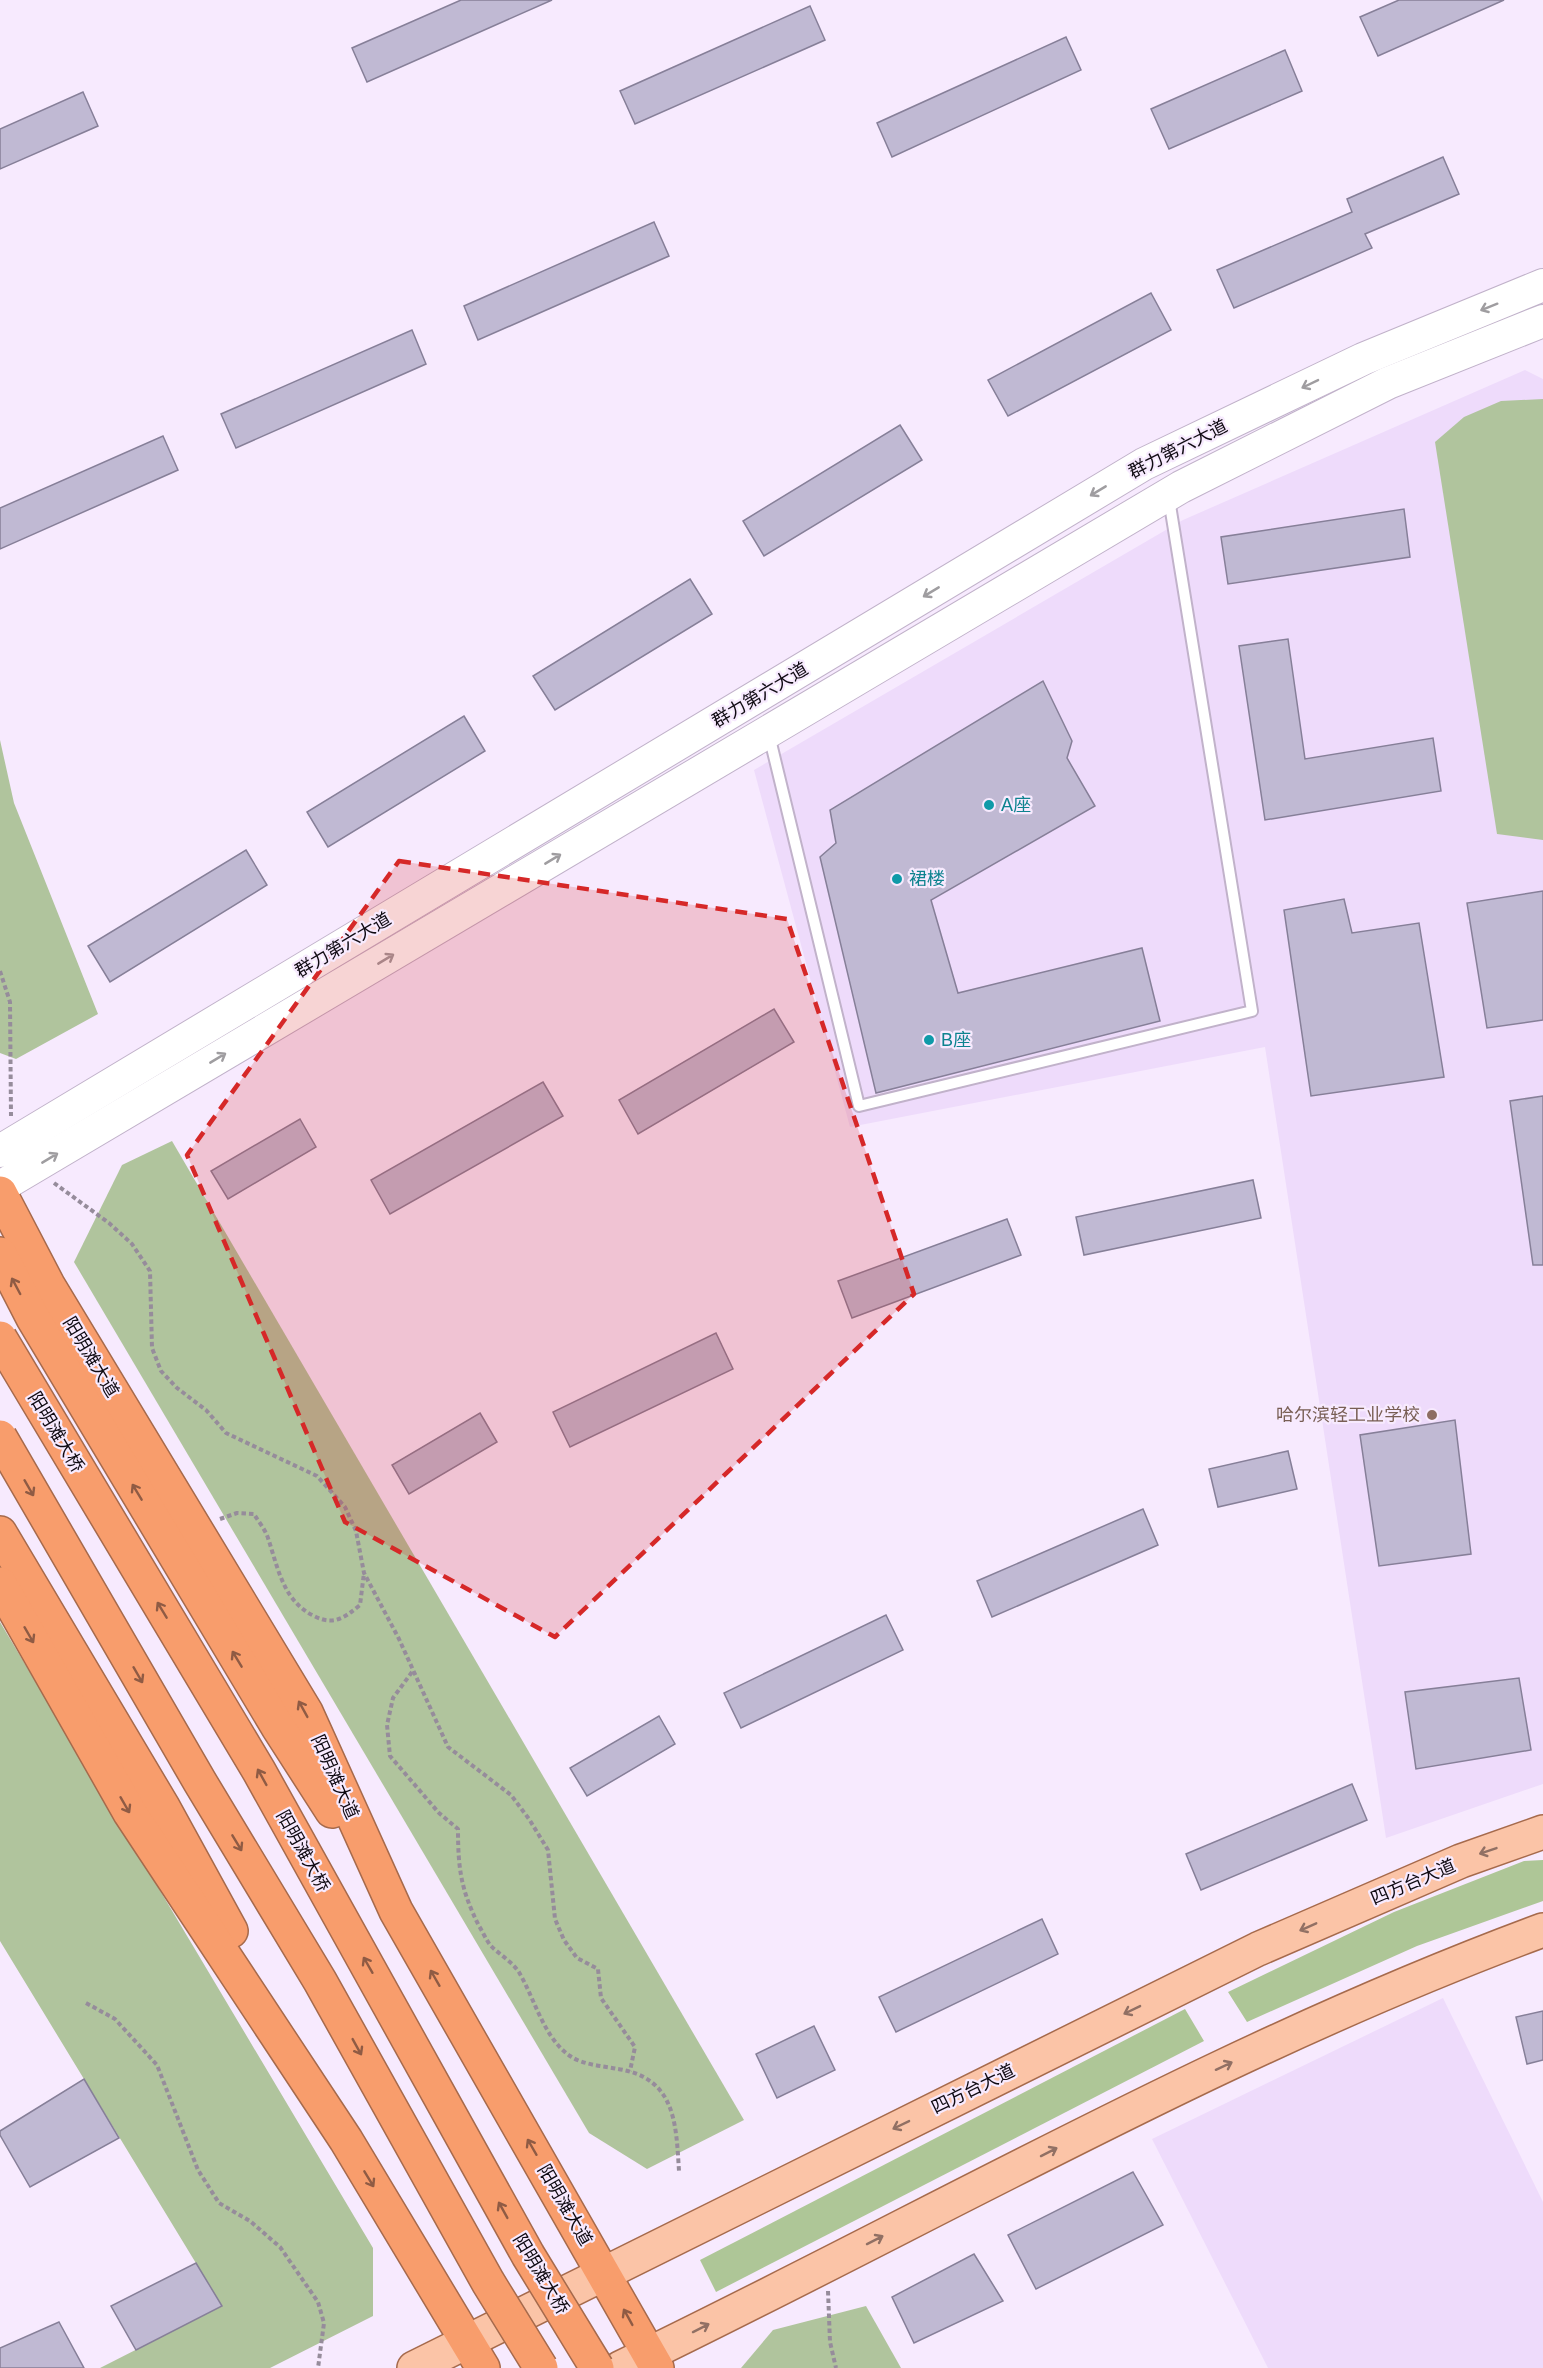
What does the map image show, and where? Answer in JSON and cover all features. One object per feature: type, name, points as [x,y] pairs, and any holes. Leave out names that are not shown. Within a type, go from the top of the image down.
[{"type":"highway","name":"阳明滩大道","points":[[0,1193],[48,1285],[306,1712],[396,1911],[603,2272],[642,2364]]},
{"type":"highway","points":[[0,1254],[39,1328],[278,1727],[396,1911]]},
{"type":"highway","name":"阳明滩大桥","points":[[0,1338],[259,1771],[528,2255],[597,2368]]},
{"type":"highway","points":[[0,1437],[200,1782],[320,1981],[488,2283],[541,2368]]},
{"type":"highway","points":[[0,1533],[163,1807],[346,2140],[475,2355]]},
{"type":"highway","points":[[0,1584],[130,1813],[346,2140]]},
{"type":"main road","name":"群力第六大道","points":[[6,1147],[1144,464],[1362,359],[1543,285]]},
{"type":"main road","name":"群力第六大道","points":[[0,1187],[1168,495],[1388,383],[1543,321]]},
{"type":"main road","name":"四方台大道","points":[[414,2368],[475,2355],[603,2272],[1258,1949],[1461,1861],[1543,1832]]},
{"type":"main road","points":[[642,2364],[827,2264],[1157,2097],[1292,2034],[1468,1958],[1543,1930]]},
{"type":"lane","points":[[768,732],[859,1106],[1252,1011],[1168,495]]},
{"type":"path","points":[[0,971],[10,1002],[6,1147]]},
{"type":"path","points":[[35,1167],[66,1194],[109,1222],[132,1244],[150,1271],[152,1348],[161,1371],[177,1388],[206,1410],[226,1433],[317,1476],[345,1507],[356,1531],[364,1573],[360,1605],[345,1617],[326,1622],[301,1609],[284,1587],[268,1536],[254,1514],[237,1513],[195,1528]]},
{"type":"path","points":[[364,1573],[379,1598],[448,1747],[511,1795],[548,1850],[555,1918],[564,1940],[577,1958],[598,1970],[601,1998],[635,2047],[630,2071]]},
{"type":"path","points":[[412,1672],[393,1698],[387,1725],[390,1756],[439,1813],[458,1829],[458,1861],[465,1898],[489,1944],[519,1971],[552,2037],[570,2056],[593,2065],[630,2071],[656,2086],[670,2103],[677,2130],[679,2171]]},
{"type":"path","points":[[86,2003],[115,2019],[157,2065],[198,2170],[219,2203],[250,2221],[280,2247],[318,2302],[324,2323],[318,2368]]},
{"type":"path","points":[[827,2264],[830,2342],[836,2368]]},
{"type":"highlighted area","points":[[399,861],[787,919],[914,1294],[555,1637],[345,1522],[187,1155]]},
{"type":"shaded area","name":"哈尔滨轻工业学校","points":[[1525,370],[1543,379],[1543,1784],[1386,1838],[1265,1047],[850,1127],[754,770],[1183,520]]},
{"type":"shaded area","points":[[1443,1998],[1543,2202],[1543,2368],[1268,2368],[1152,2139]]},
{"type":"green space","points":[[1543,399],[1543,840],[1497,834],[1435,442],[1464,417],[1501,401]]},
{"type":"green space","points":[[0,740],[14,803],[98,1014],[16,1059],[0,1053]]},
{"type":"green space","points":[[172,1141],[744,2120],[647,2169],[589,2133],[74,1262],[122,1165]]},
{"type":"green space","points":[[0,1622],[373,2248],[373,2316],[270,2368],[100,2368],[222,2306],[0,1941]]},
{"type":"green space","points":[[1543,1860],[1543,1901],[1417,1946],[1247,2022],[1228,1992],[1394,1912],[1524,1861]]},
{"type":"green space","points":[[1185,2009],[1204,2041],[716,2292],[700,2260]]},
{"type":"green space","points":[[866,2306],[901,2368],[741,2368],[773,2330]]},
{"type":"building","points":[[461,0],[552,0],[367,82],[352,48]]},
{"type":"building","points":[[1399,0],[1504,0],[1378,56],[1360,17]]},
{"type":"building","points":[[810,6],[825,40],[635,124],[620,91]]},
{"type":"building","points":[[1066,37],[1081,70],[892,157],[877,123]]},
{"type":"building","points":[[1285,50],[1302,91],[1169,149],[1151,109]]},
{"type":"building","points":[[83,92],[98,126],[0,169],[0,129]]},
{"type":"building","points":[[1443,157],[1459,194],[1365,234],[1372,248],[1234,308],[1217,270],[1352,212],[1347,199]]},
{"type":"building","points":[[654,222],[669,256],[478,340],[464,306]]},
{"type":"building","points":[[1151,293],[1171,330],[1008,416],[988,380]]},
{"type":"building","points":[[412,330],[426,364],[236,448],[221,414]]},
{"type":"building","points":[[900,425],[922,460],[764,556],[743,521]]},
{"type":"building","points":[[163,436],[178,470],[0,549],[0,508]]},
{"type":"building","points":[[1404,509],[1410,557],[1228,584],[1221,537]]},
{"type":"building","points":[[690,579],[712,614],[555,710],[533,676]]},
{"type":"building","points":[[1288,639],[1305,759],[1433,738],[1441,791],[1265,820],[1239,646]]},
{"type":"building","name":"裙楼","points":[[1043,681],[1072,741],[1067,758],[1095,806],[931,900],[958,993],[1142,948],[1160,1021],[876,1093],[820,857],[836,843],[830,810]]},
{"type":"building","points":[[464,716],[485,751],[328,847],[307,812]]},
{"type":"building","points":[[246,850],[267,885],[110,982],[88,946]]},
{"type":"building","points":[[1543,891],[1543,1020],[1487,1028],[1467,903]]},
{"type":"building","points":[[1344,899],[1352,933],[1419,923],[1444,1077],[1311,1096],[1284,910]]},
{"type":"building","points":[[774,1009],[794,1042],[638,1134],[619,1100]]},
{"type":"building","points":[[543,1082],[563,1116],[390,1214],[371,1180]]},
{"type":"building","points":[[1543,1096],[1543,1265],[1533,1265],[1510,1101]]},
{"type":"building","points":[[300,1119],[316,1147],[228,1199],[211,1171]]},
{"type":"building","points":[[1253,1180],[1261,1218],[1084,1255],[1076,1217]]},
{"type":"building","points":[[1007,1219],[1021,1255],[852,1318],[838,1281]]},
{"type":"building","points":[[716,1333],[733,1369],[570,1447],[553,1412]]},
{"type":"building","points":[[480,1413],[497,1442],[409,1494],[392,1465]]},
{"type":"building","points":[[1455,1420],[1471,1554],[1379,1566],[1360,1435]]},
{"type":"building","points":[[1288,1451],[1297,1489],[1218,1507],[1209,1469]]},
{"type":"building","points":[[1143,1509],[1158,1545],[992,1617],[977,1581]]},
{"type":"building","points":[[886,1615],[903,1650],[741,1728],[724,1693]]},
{"type":"building","points":[[1519,1678],[1531,1750],[1416,1769],[1405,1692]]},
{"type":"building","points":[[659,1716],[675,1744],[587,1796],[570,1768]]},
{"type":"building","points":[[1352,1784],[1367,1820],[1201,1890],[1186,1854]]},
{"type":"building","points":[[1042,1919],[1058,1954],[896,2032],[879,1997]]},
{"type":"building","points":[[1543,2011],[1543,2060],[1527,2064],[1516,2017]]},
{"type":"building","points":[[814,2026],[835,2070],[777,2098],[756,2054]]},
{"type":"building","points":[[84,2079],[119,2138],[30,2187],[0,2135],[0,2131]]},
{"type":"building","points":[[1133,2172],[1163,2225],[1036,2289],[1008,2235]]},
{"type":"building","points":[[974,2254],[1003,2301],[914,2343],[892,2297]]},
{"type":"building","points":[[196,2263],[222,2306],[136,2350],[111,2306]]},
{"type":"building","points":[[59,2322],[84,2368],[0,2368],[0,2348]]},
{"type":"place","name":"A座","points":[[989,805]]},
{"type":"place","name":"裙楼","points":[[897,879]]},
{"type":"place","name":"B座","points":[[929,1040]]},
{"type":"place","name":"哈尔滨轻工业学校","points":[[1432,1415]]}]
